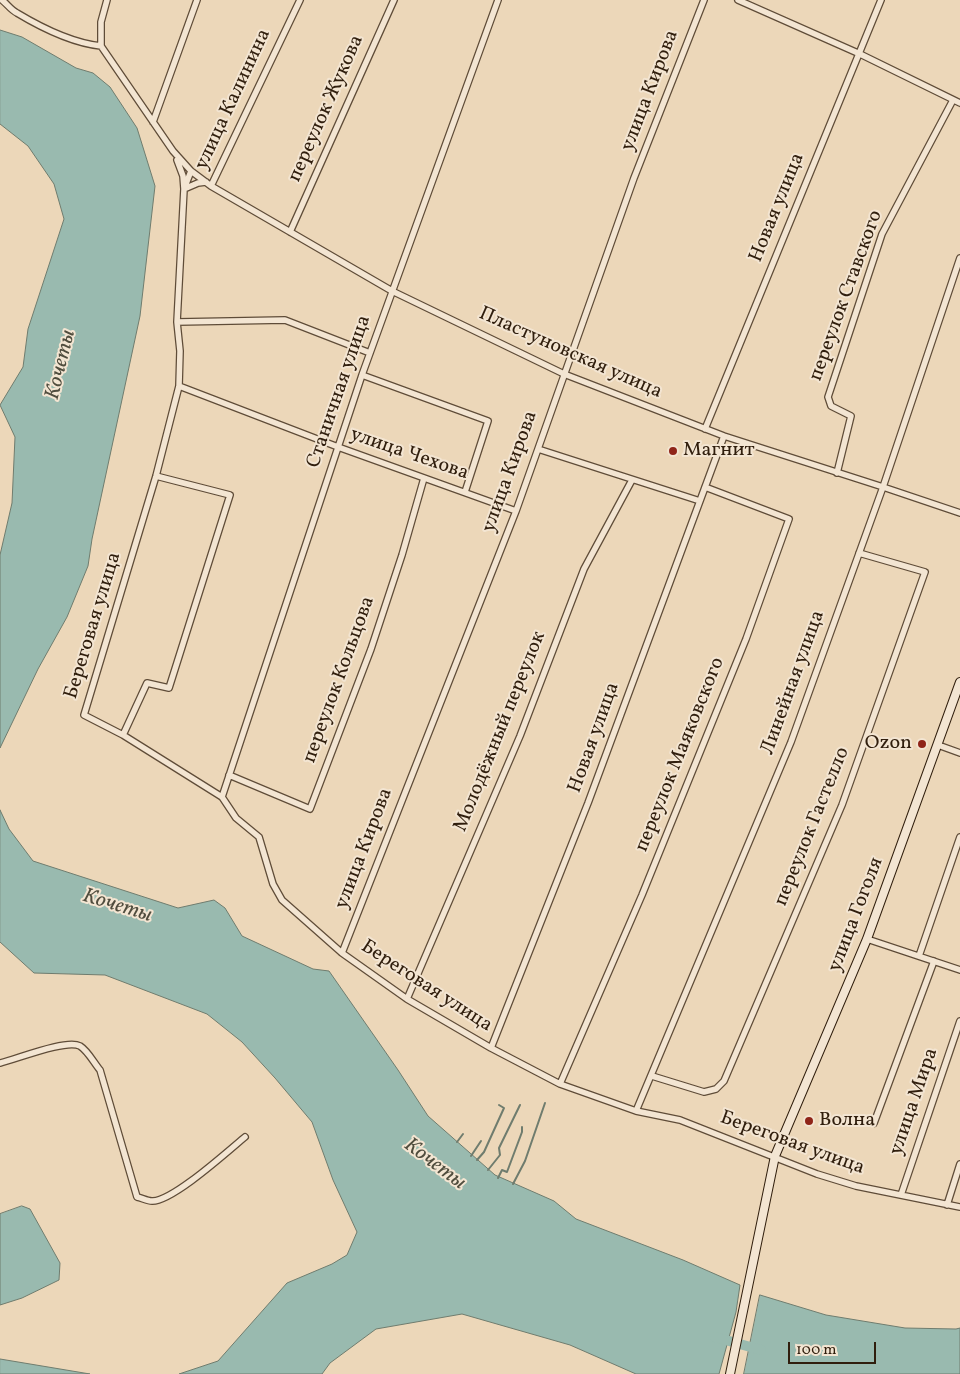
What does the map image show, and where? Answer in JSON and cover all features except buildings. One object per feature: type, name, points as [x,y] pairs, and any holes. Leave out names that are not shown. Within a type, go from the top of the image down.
[{"type":"street","points":[[3,0],[15,12],[54,31],[88,44],[101,46]]},
{"type":"street","points":[[107,0],[101,22],[101,46],[152,122],[173,151],[191,171]]},
{"type":"street","points":[[152,122],[197,0]]},
{"type":"street","name":"улица Калинина","points":[[209,184],[300,0]]},
{"type":"street","name":"переулок Жукова","points":[[290,232],[394,0]]},
{"type":"street","name":"Станичная улица","points":[[222,797],[362,375],[498,0]]},
{"type":"street","name":"улица Кирова","points":[[342,953],[516,511],[634,178],[704,0]]},
{"type":"street","points":[[738,0],[860,54],[960,103]]},
{"type":"street","name":"Новая улица","points":[[705,429],[881,0]]},
{"type":"street","name":"переулок Ставского","points":[[837,473],[851,416],[830,406],[828,397],[882,234],[953,100]]},
{"type":"street","points":[[173,151],[181,167],[184,189],[198,183],[209,184]]},
{"type":"street","name":"Пластуновская улица","points":[[191,171],[209,184],[392,291],[564,374],[724,436],[883,486],[960,513]]},
{"type":"street","name":"Береговая улица","points":[[191,171],[184,189],[177,322],[180,351],[179,386],[156,476],[84,715],[123,735],[222,797],[236,818],[260,837],[273,884],[282,900],[342,953],[407,999],[491,1048],[560,1084],[636,1111],[680,1120],[817,1174],[856,1186],[960,1206]]},
{"type":"street","name":"Линейная улица","points":[[636,1111],[791,742],[883,486],[960,258]]},
{"type":"street","points":[[177,322],[285,320],[370,353]]},
{"type":"street","points":[[362,375],[488,421],[465,492]]},
{"type":"street","name":"улица Чехова","points":[[179,386],[338,448],[516,511]]},
{"type":"street","name":"Новая улица","points":[[491,1048],[588,803],[724,436]]},
{"type":"street","points":[[538,450],[700,501]]},
{"type":"street","points":[[123,735],[147,683],[169,688],[230,494],[156,476]]},
{"type":"street","name":"переулок Кольцова","points":[[229,774],[310,810],[371,649],[402,555],[424,478]]},
{"type":"street","name":"Молодёжный переулок","points":[[407,999],[520,736],[584,569],[632,480]]},
{"type":"street","name":"переулок Маяковского","points":[[560,1084],[642,895],[746,640],[789,519],[705,487]]},
{"type":"street","name":"переулок Гастелло","points":[[652,1076],[704,1092],[716,1090],[724,1080],[842,805],[925,572],[859,553]]},
{"type":"street","name":"улица Гоголя","points":[[730,1374],[775,1156],[867,939],[960,682]]},
{"type":"street","points":[[938,745],[960,752]]},
{"type":"street","points":[[919,956],[960,837]]},
{"type":"street","points":[[867,939],[960,970]]},
{"type":"street","points":[[874,1123],[934,961]]},
{"type":"street","name":"улица Мира","points":[[901,1195],[960,1021]]},
{"type":"street","points":[[0,1063],[66,1044],[79,1046],[100,1070],[137,1197],[153,1201],[165,1198],[192,1180],[245,1137]]},
{"type":"street","points":[[947,1205],[960,1164]]},
{"type":"water","points":[[0,30],[22,37],[76,68],[93,73],[110,87],[137,128],[155,186],[140,316],[92,539],[88,566],[67,617],[38,669],[0,748],[0,555],[12,503],[15,437],[0,405],[23,367],[28,329],[64,219],[54,184],[28,146],[0,124]]},
{"type":"water","points":[[0,810],[9,829],[33,861],[178,908],[214,900],[225,908],[242,936],[313,969],[329,971],[428,1116],[495,1175],[554,1201],[576,1219],[683,1260],[740,1285],[736,1312],[719,1374],[636,1374],[570,1345],[462,1314],[376,1329],[330,1363],[322,1374],[179,1374],[218,1361],[287,1283],[332,1264],[347,1255],[357,1232],[333,1180],[312,1122],[242,1042],[207,1014],[105,975],[34,973],[0,942]]},
{"type":"water","points":[[22,1206],[30,1209],[60,1263],[59,1280],[22,1298],[0,1305],[0,1214]]},
{"type":"water","points":[[760,1295],[826,1315],[905,1328],[960,1328],[960,1374],[744,1374]]},
{"type":"water","points":[[0,1359],[90,1374],[0,1374]]},
{"type":"waterway","points":[[513,1184],[525,1161],[545,1103]]},
{"type":"waterway","points":[[477,1160],[484,1152],[504,1108],[499,1105]]},
{"type":"waterway","points":[[488,1170],[500,1155],[499,1148],[520,1105]]},
{"type":"waterway","points":[[498,1178],[502,1170],[507,1172],[522,1132],[522,1127]]},
{"type":"waterway","points":[[457,1142],[463,1134]]},
{"type":"waterway","points":[[471,1156],[481,1141]]},
{"type":"waterway","name":"Кочеты","points":[[715,1337],[761,1350]]},
{"type":"place","name":"Магнит","points":[[673,451]]},
{"type":"place","name":"Ozon","points":[[922,744]]},
{"type":"place","name":"Волна","points":[[809,1121]]}]
